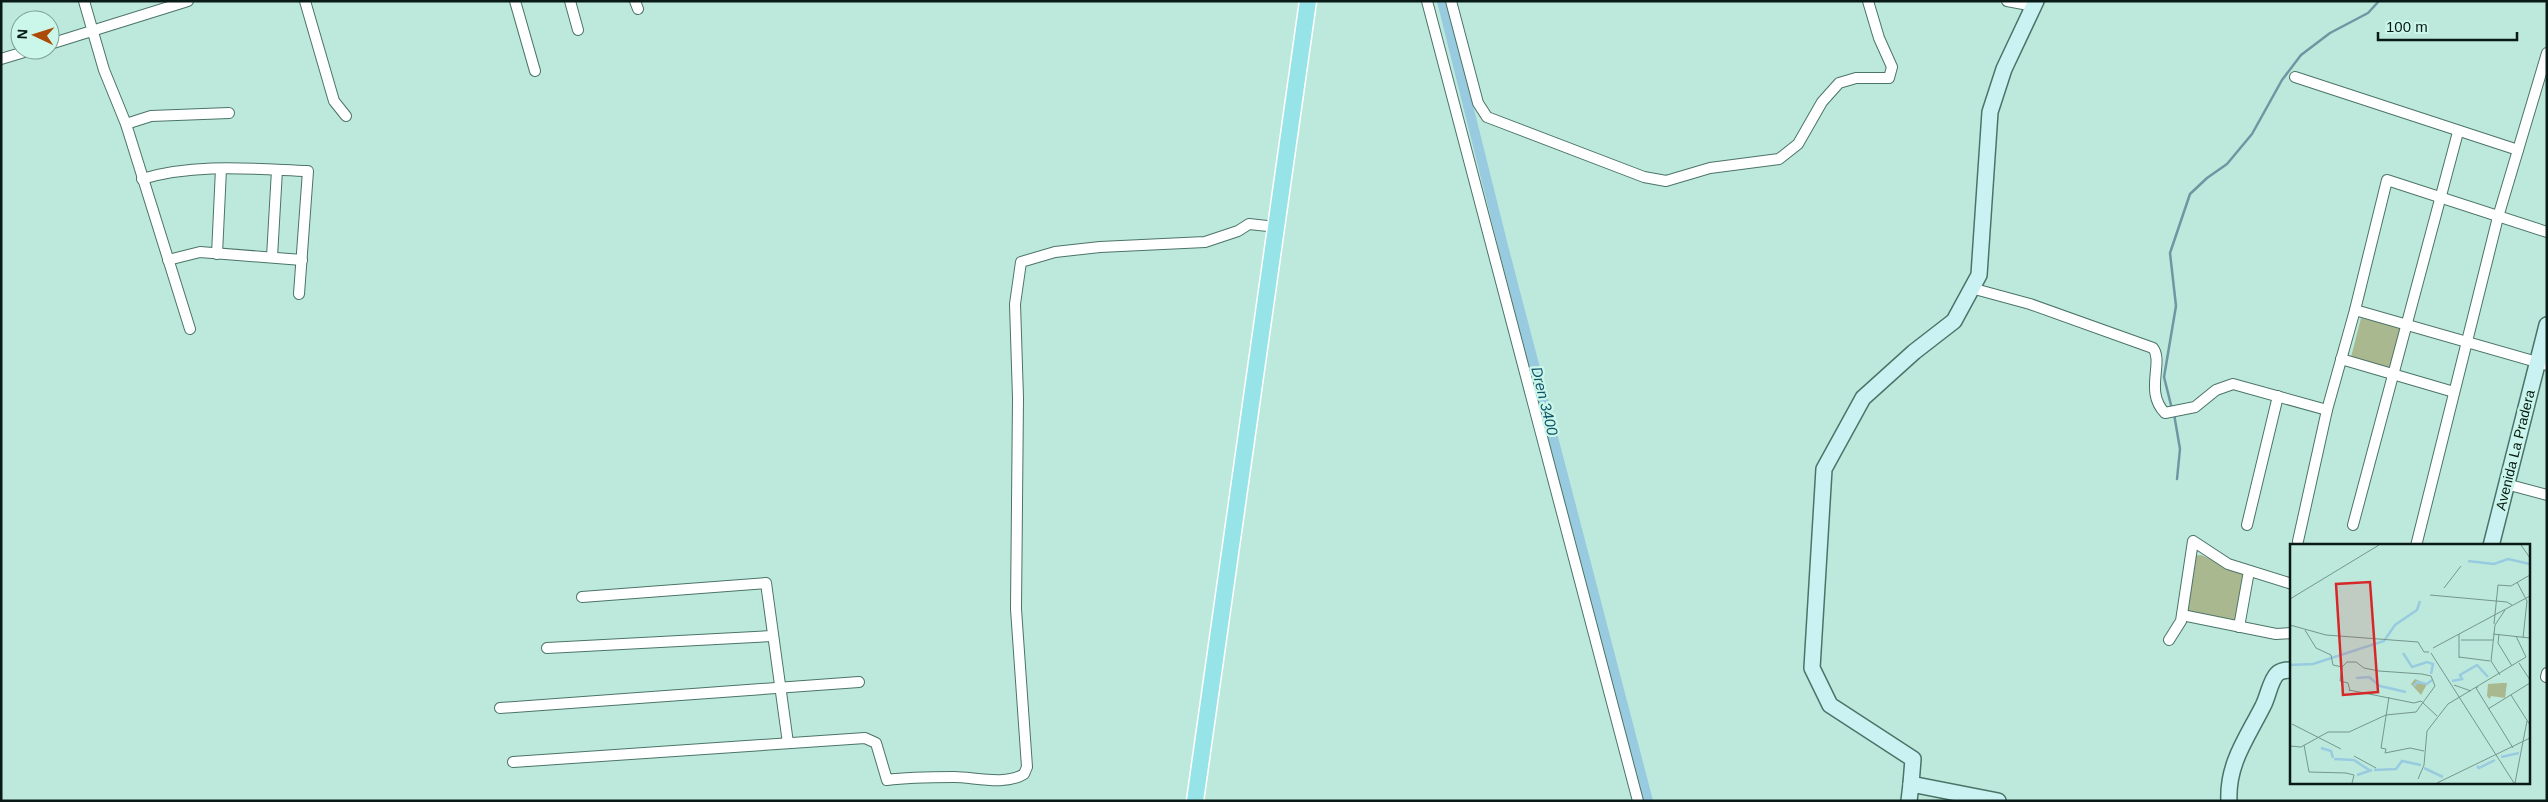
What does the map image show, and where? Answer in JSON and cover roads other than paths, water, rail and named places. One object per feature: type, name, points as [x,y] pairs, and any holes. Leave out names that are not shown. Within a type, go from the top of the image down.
[{"type":"main road","points":[[1195,801],[1308,1]]},
{"type":"street","points":[[84,1],[104,70],[126,124],[190,329]]},
{"type":"street","points":[[60,41],[188,1]]},
{"type":"street","points":[[305,1],[334,101],[346,116]]},
{"type":"street","points":[[514,1],[535,71]]},
{"type":"street","points":[[570,1],[578,30]]},
{"type":"street","points":[[1427,1],[1638,801]]},
{"type":"street","points":[[1451,1],[1478,103],[1487,117],[1644,177],[1666,181],[1710,168],[1779,159],[1798,144],[1822,102],[1839,83],[1856,78],[1889,78],[1892,67],[1879,38],[1868,1]]},
{"type":"street","points":[[1909,801],[1913,759],[1830,705],[1812,668],[1824,469],[1863,398],[1914,352],[1954,321],[1979,275],[1990,112],[2004,69],[2035,4],[2007,1]]},
{"type":"street","points":[[2416,544],[2498,217],[2545,68],[2547,53]]},
{"type":"street","points":[[2295,77],[2458,132],[2518,150]]},
{"type":"street","points":[[126,124],[151,116],[229,113]]},
{"type":"street","points":[[2353,525],[2458,132]]},
{"type":"street","points":[[142,179],[167,171],[221,169],[308,171],[299,294]]},
{"type":"street","points":[[217,254],[221,169]]},
{"type":"street","points":[[272,257],[277,170]]},
{"type":"street","points":[[2298,541],[2327,410],[2355,310],[2387,180],[2547,232]]},
{"type":"street","points":[[512,762],[865,738],[876,743],[887,780],[904,777],[955,777],[1008,780],[1024,774],[1026,758],[1016,609],[1018,398],[1015,304],[1021,262],[1055,252],[1100,247],[1205,242],[1238,231],[1249,224],[1277,227]]},
{"type":"street","points":[[168,260],[200,252],[302,260]]},
{"type":"street","points":[[1971,288],[2030,304],[2153,348],[2157,356],[2154,378],[2156,394],[2164,412],[2195,408],[2216,390],[2229,385],[2327,410]]},
{"type":"street","points":[[2355,310],[2467,340],[2541,364]]},
{"type":"street","name":"Avenida La Pradera","points":[[2491,544],[2506,484],[2541,364],[2547,324]]},
{"type":"street","points":[[2340,359],[2454,392]]},
{"type":"street","points":[[2246,524],[2278,396]]},
{"type":"street","points":[[2506,484],[2547,495]]},
{"type":"street","points":[[2169,640],[2182,615],[2193,541],[2228,564],[2290,583]]},
{"type":"street","points":[[2239,627],[2250,571]]},
{"type":"street","points":[[582,597],[766,583],[788,743]]},
{"type":"street","points":[[2182,615],[2276,634],[2290,633]]},
{"type":"street","points":[[546,648],[773,636]]},
{"type":"street","points":[[2229,801],[2231,774],[2242,744],[2263,706],[2276,675],[2282,670],[2290,670]]},
{"type":"street","points":[[2546,677],[2547,673]]},
{"type":"street","points":[[500,708],[859,682]]},
{"type":"street","points":[[1911,784],[1998,801]]},
{"type":"waterway","name":"Dren 3400","points":[[1442,1],[1503,246],[1648,801]]},
{"type":"waterway","points":[[2172,409],[2164,377],[2176,306],[2170,253],[2190,194],[2207,178],[2227,164],[2252,134],[2282,80],[2301,55],[2330,33],[2368,13],[2379,1]]},
{"type":"waterway","points":[[2174,414],[2180,449],[2177,479]]}]
